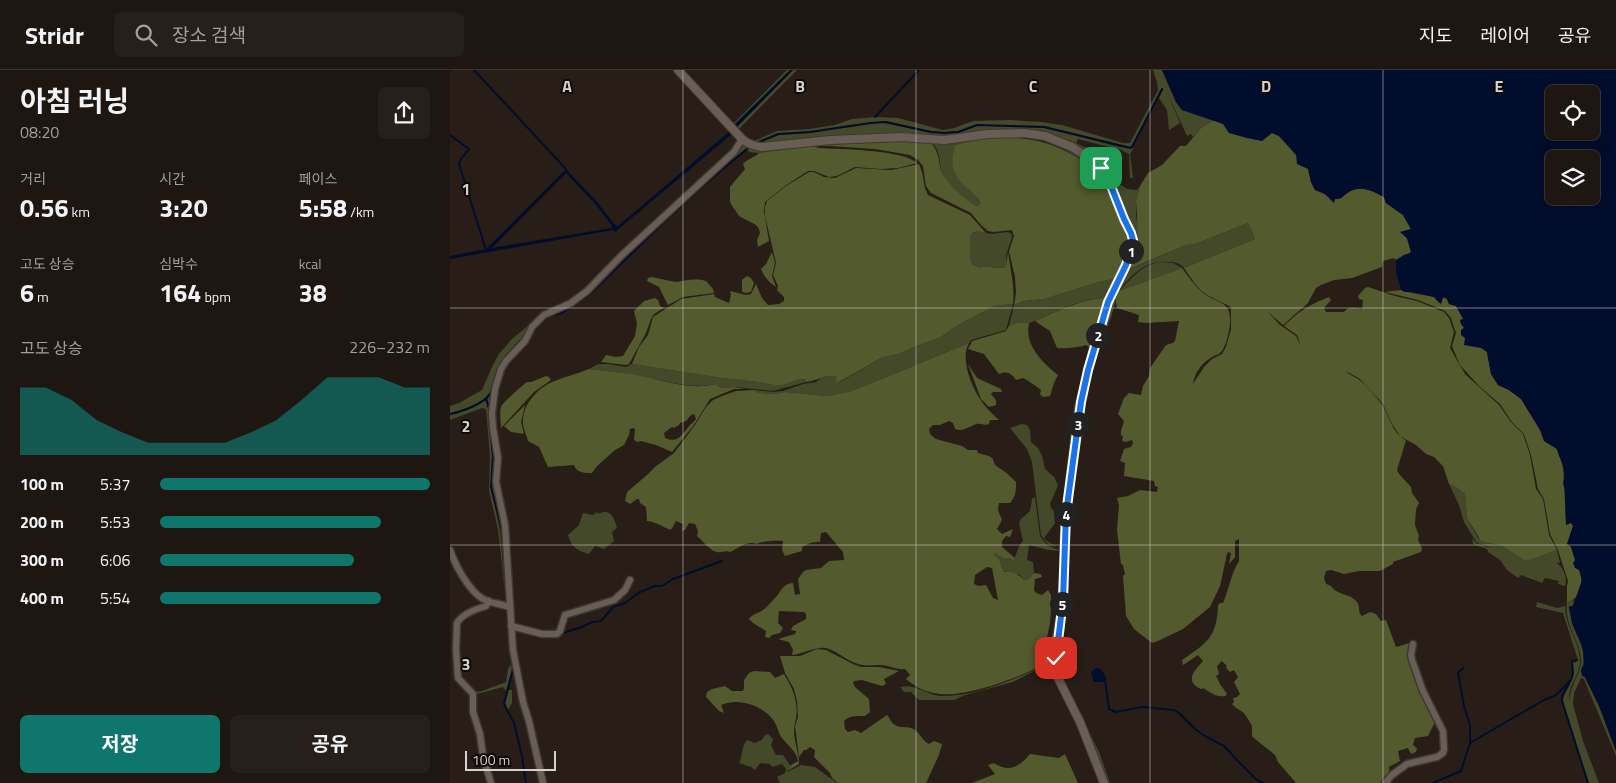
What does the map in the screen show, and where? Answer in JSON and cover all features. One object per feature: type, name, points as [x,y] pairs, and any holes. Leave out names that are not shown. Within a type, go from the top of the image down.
[{"type":"street","points":[[678,70],[742,139],[751,145],[762,147],[831,140],[901,137],[944,140],[988,134],[1030,134],[1045,136],[1072,147],[1106,174],[1133,240],[1126,265],[1108,302],[1088,370],[1081,402],[1066,514],[1063,600],[1056,652],[1058,678],[1080,722],[1104,783]]},
{"type":"street","points":[[543,783],[516,670],[511,626],[505,525],[496,482],[498,458],[492,413],[494,389],[501,369],[524,341],[532,327],[544,315],[571,302],[587,291],[635,242],[734,152],[742,139]]},
{"type":"street","points":[[450,550],[454,561],[471,588],[484,600],[510,607]]},
{"type":"street","points":[[511,626],[542,634],[557,634],[560,631],[565,615],[614,600],[625,590],[630,580]]},
{"type":"street","points":[[488,601],[486,606],[462,616],[459,620],[457,623],[456,649],[458,678],[473,694],[474,712],[480,734],[482,756],[491,783]]},
{"type":"street","points":[[1385,783],[1407,764],[1437,757],[1443,753],[1444,749],[1443,731],[1423,691],[1412,660],[1411,655],[1414,644]]},
{"type":"green space","points":[[679,70],[683,70],[733,124],[787,70],[790,70],[734,125],[736,128],[793,70],[797,70],[738,130],[752,142],[777,131],[809,129],[835,125],[852,119],[876,117],[898,118],[943,130],[973,121],[1010,120],[1041,122],[1062,125],[1123,143],[1130,143],[1158,90],[1153,70],[1162,70],[1176,102],[1182,110],[1214,120],[1201,128],[1193,137],[1191,134],[1187,136],[1166,90],[1180,123],[1169,130],[1167,110],[1159,98],[1163,90],[1162,88],[1131,147],[1045,126],[977,125],[959,131],[945,132],[931,131],[886,121],[848,125],[811,132],[778,134],[755,143],[760,143],[779,135],[811,133],[871,123],[886,123],[932,133],[958,133],[977,126],[1045,127],[1120,147],[1133,148],[1130,154],[1133,178],[1130,178],[1129,154],[1121,150],[1078,139],[1076,143],[1112,160],[1121,184],[1073,146],[1047,135],[1024,132],[990,131],[948,138],[906,135],[831,138],[755,145],[733,127]]},
{"type":"green space","points":[[1214,120],[1223,124],[1272,133],[1279,136],[1308,169],[1315,190],[1337,199],[1352,190],[1361,188],[1384,197],[1386,203],[1403,215],[1411,229],[1401,232],[1407,238],[1411,252],[1409,254],[1405,254],[1396,260],[1394,258],[1383,261],[1382,267],[1352,278],[1334,280],[1321,285],[1316,288],[1308,303],[1283,325],[1267,311],[1280,325],[1296,336],[1301,346],[1297,335],[1284,326],[1289,321],[1305,309],[1329,297],[1331,300],[1324,308],[1326,312],[1344,312],[1352,308],[1362,309],[1363,300],[1359,299],[1358,296],[1368,287],[1417,301],[1444,312],[1449,318],[1454,332],[1450,348],[1465,374],[1499,405],[1511,422],[1523,434],[1530,455],[1536,489],[1543,499],[1549,535],[1557,550],[1525,561],[1502,546],[1481,541],[1467,518],[1465,494],[1449,484],[1443,466],[1434,457],[1426,454],[1416,445],[1400,436],[1406,440],[1397,470],[1411,487],[1412,493],[1419,503],[1416,509],[1415,525],[1422,548],[1421,552],[1393,562],[1393,564],[1380,571],[1359,571],[1344,574],[1331,570],[1326,571],[1324,578],[1326,584],[1355,600],[1362,616],[1370,612],[1376,614],[1381,621],[1386,620],[1396,647],[1413,642],[1411,649],[1436,720],[1428,736],[1415,738],[1413,745],[1417,748],[1416,752],[1411,754],[1408,748],[1398,751],[1400,761],[1389,767],[1390,775],[1384,783],[1296,783],[1278,762],[1275,755],[1252,736],[1252,726],[1248,719],[1244,713],[1232,704],[1234,702],[1233,698],[1240,694],[1234,682],[1238,677],[1234,670],[1230,672],[1222,661],[1217,666],[1219,674],[1216,676],[1227,694],[1225,696],[1217,696],[1203,688],[1199,688],[1192,682],[1193,674],[1203,661],[1198,655],[1183,665],[1182,660],[1204,644],[1213,632],[1218,605],[1223,603],[1239,561],[1239,539],[1235,541],[1235,557],[1229,564],[1231,553],[1228,552],[1227,554],[1220,586],[1210,607],[1183,629],[1152,643],[1134,629],[1126,616],[1123,576],[1125,574],[1121,564],[1117,530],[1119,505],[1117,498],[1128,496],[1140,490],[1157,492],[1158,487],[1155,486],[1154,481],[1124,476],[1125,463],[1120,461],[1124,449],[1131,447],[1133,443],[1132,440],[1122,441],[1121,431],[1124,421],[1118,414],[1124,398],[1129,393],[1141,395],[1143,386],[1149,376],[1150,368],[1166,345],[1175,341],[1179,321],[1138,322],[1139,315],[1117,308],[1115,297],[1119,291],[1182,268],[1202,292],[1226,306],[1230,316],[1230,324],[1226,344],[1220,353],[1209,359],[1199,368],[1193,384],[1204,367],[1212,359],[1222,354],[1226,347],[1231,329],[1232,308],[1203,292],[1184,268],[1255,239],[1248,223],[1195,244],[1186,245],[1127,270],[1138,235],[1136,200],[1140,186],[1148,173],[1162,165],[1180,146],[1186,146],[1201,128]],"holes":[[[1346,371],[1360,379],[1372,392],[1360,380]],[[1375,395],[1383,404],[1400,436],[1393,428]]]},
{"type":"green space","points":[[996,135],[1040,137],[1073,151],[1102,172],[1130,236],[1130,247],[1094,340],[1062,550],[1059,549],[1061,514],[1074,407],[1089,347],[1106,298],[1087,300],[1029,323],[1009,326],[1014,305],[1024,301],[1044,299],[1114,279],[1123,264],[1129,241],[1104,179],[1094,168],[1069,152],[1043,141],[1025,137],[974,140],[955,145],[953,163],[962,182],[979,199],[980,204],[976,206],[952,186],[943,175],[937,149],[931,143],[924,141],[894,141],[816,145],[832,142]]},
{"type":"green space","points":[[1003,137],[1034,140],[1061,149],[1080,159],[1104,179],[1129,241],[1122,264],[1114,279],[1044,299],[1024,301],[1014,305],[1016,293],[1015,277],[1009,251],[1014,236],[1012,230],[988,231],[971,213],[931,193],[926,186],[923,166],[910,155],[875,149],[816,145],[913,141],[931,143],[937,152],[944,176],[964,197],[977,206],[980,204],[979,199],[961,181],[954,170],[953,155],[955,145],[974,140]]},
{"type":"green space","points":[[741,141],[745,144],[807,144],[813,146],[759,153],[750,152],[745,149],[664,220],[590,293],[562,312],[541,319],[572,303],[695,188]]},
{"type":"green space","points":[[813,146],[899,155],[917,163],[898,168],[855,167],[837,176],[829,177],[814,171],[808,171],[765,202],[764,211],[769,241],[758,247],[759,229],[756,225],[739,216],[730,201],[730,187],[745,169],[743,164],[759,153]]},
{"type":"green space","points":[[919,164],[928,195],[970,215],[985,232],[974,232],[970,237],[970,258],[972,264],[980,268],[1006,267],[1008,251],[1013,284],[1013,304],[994,306],[955,327],[941,337],[899,354],[883,357],[837,383],[836,376],[832,376],[806,382],[804,379],[800,379],[783,385],[773,385],[632,364],[639,347],[648,335],[653,317],[681,299],[714,294],[715,297],[729,303],[730,291],[746,295],[751,294],[756,284],[762,298],[768,305],[779,304],[784,301],[784,297],[777,290],[778,286],[773,275],[776,263],[765,216],[765,207],[767,201],[786,186],[809,172],[835,178],[856,168],[891,170]]},
{"type":"green space","points":[[1112,179],[1127,189],[1137,190],[1140,186],[1136,200],[1139,233],[1128,270],[1186,245],[1195,244],[1248,223],[1255,239],[1184,268],[1173,262],[1157,262],[1149,265],[1135,273],[1112,298],[1134,247]]},
{"type":"green space","points":[[978,231],[991,234],[1011,233],[1012,237],[1006,255],[1007,267],[980,268],[972,264],[970,258],[970,237],[971,234]]},
{"type":"green space","points":[[772,252],[775,263],[772,276],[776,287],[767,279],[761,269]]},
{"type":"green space","points":[[1162,262],[1173,263],[1182,268],[1119,291],[1143,268]]},
{"type":"green space","points":[[747,276],[754,283],[751,292],[746,293],[742,292],[742,280]]},
{"type":"green space","points":[[652,277],[677,282],[695,279],[706,281],[714,293],[683,297],[668,305],[659,287],[647,281],[648,278]]},
{"type":"green space","points":[[1401,290],[1434,297],[1441,303],[1443,297],[1447,299],[1449,304],[1456,306],[1482,348],[1487,352],[1491,374],[1498,385],[1521,399],[1541,430],[1544,441],[1557,449],[1563,462],[1566,524],[1571,522],[1573,526],[1567,544],[1571,546],[1581,574],[1579,592],[1573,600],[1567,602],[1568,581],[1558,550],[1550,534],[1544,499],[1538,489],[1531,455],[1524,434],[1512,422],[1500,404],[1479,386],[1460,365],[1452,346],[1456,333],[1451,318],[1445,311],[1418,300],[1385,292]]},
{"type":"green space","points":[[1115,297],[1111,318],[1095,357],[1082,413],[1072,497],[1067,582],[1068,608],[1061,655],[1064,681],[1099,752],[1110,783],[1105,783],[1081,721],[1061,680],[1058,659],[1065,595],[1067,523],[1082,401],[1092,358],[1111,300]]},
{"type":"green space","points":[[655,298],[660,306],[664,308],[654,314],[629,364],[601,362],[606,355],[623,356],[635,336],[637,323],[634,311],[644,301]]},
{"type":"green space","points":[[1106,298],[1089,347],[1086,345],[1072,348],[1057,348],[1050,331],[1035,321],[1079,303]]},
{"type":"green space","points":[[1013,304],[1006,330],[971,340],[969,343],[852,391],[827,396],[785,392],[776,394],[759,393],[754,390],[783,391],[833,375],[836,376],[838,383],[883,357],[899,354],[941,337],[955,327],[994,306]]},
{"type":"green space","points":[[539,317],[529,332],[504,358],[490,392],[484,399],[470,407],[450,414],[450,406],[482,390],[499,354],[512,339]]},
{"type":"green space","points":[[1018,323],[1029,323],[1029,339],[1032,346],[1046,365],[1058,375],[1050,396],[1043,397],[1040,394],[1041,390],[1023,378],[1016,380],[1009,373],[999,374],[984,354],[968,349],[972,341],[1006,331],[1009,326]]},
{"type":"green space","points":[[527,335],[501,369],[492,401],[492,428],[497,459],[496,486],[505,528],[509,606],[507,606],[503,531],[492,489],[494,456],[490,408],[487,398],[492,391],[503,362]]},
{"type":"green space","points":[[969,343],[966,364],[970,379],[982,402],[999,420],[990,420],[989,424],[976,424],[961,430],[955,429],[953,423],[949,421],[940,425],[933,425],[929,429],[930,434],[936,439],[962,446],[968,450],[977,450],[978,453],[989,456],[996,465],[1016,482],[1015,493],[1010,503],[999,503],[998,510],[1002,520],[997,529],[1002,534],[1013,529],[1010,537],[1006,536],[1002,541],[1002,547],[1015,558],[1014,561],[1010,558],[1003,558],[995,553],[994,555],[999,560],[1004,572],[1015,573],[1024,580],[1028,580],[1034,573],[1041,574],[1042,577],[1035,579],[1034,590],[1042,595],[1048,590],[1051,595],[1050,623],[1046,642],[1050,661],[1010,680],[977,690],[946,694],[922,690],[915,686],[906,679],[910,675],[905,669],[882,665],[857,664],[826,648],[792,655],[793,650],[789,642],[778,639],[795,634],[796,631],[791,630],[793,626],[806,619],[804,612],[779,611],[778,623],[783,628],[780,633],[769,638],[765,637],[766,631],[749,619],[766,607],[787,584],[793,583],[795,595],[800,594],[798,579],[806,570],[821,568],[829,561],[844,560],[843,552],[826,532],[821,533],[820,542],[809,544],[802,547],[802,551],[785,556],[782,550],[783,541],[749,543],[730,552],[717,552],[709,548],[697,536],[698,531],[695,524],[689,523],[685,530],[682,531],[683,524],[676,521],[671,530],[657,523],[647,521],[646,507],[640,503],[639,499],[630,504],[625,501],[627,492],[674,453],[713,400],[736,391],[754,390],[759,393],[776,394],[785,392],[827,396],[852,391]],"holes":[[[987,567],[992,568],[998,600],[993,598],[986,585],[979,586],[974,584],[975,575]]]},
{"type":"green space","points":[[598,364],[626,367],[632,364],[773,385],[783,385],[800,379],[806,382],[773,391],[734,387],[719,388],[715,384],[695,386],[589,369]]},
{"type":"green space","points":[[968,364],[977,378],[1001,389],[1002,392],[993,392],[991,394],[996,400],[996,405],[989,407],[981,399]]},
{"type":"green space","points":[[589,369],[632,374],[684,385],[705,386],[715,384],[720,388],[734,387],[744,389],[734,389],[710,399],[694,425],[672,452],[656,445],[634,440],[635,429],[633,428],[630,429],[624,445],[615,450],[592,473],[579,471],[574,465],[548,467],[539,447],[528,441],[523,425],[524,412],[535,394],[546,385]],"holes":[[[694,414],[696,419],[677,439],[670,440],[665,438],[664,433],[686,421],[691,415]]]},
{"type":"green space","points":[[546,376],[551,380],[534,392],[501,428],[500,412],[502,405],[527,382]]},
{"type":"green space","points":[[485,400],[488,407],[492,457],[491,489],[500,531],[505,593],[498,529],[489,491],[490,456],[486,409],[482,408],[450,420],[450,415]]},
{"type":"green space","points":[[525,405],[521,422],[524,434],[511,432],[504,426]]},
{"type":"green space","points":[[1022,424],[1027,425],[1030,430],[1031,442],[1038,448],[1045,469],[1054,477],[1058,485],[1050,504],[1054,511],[1055,523],[1044,538],[1058,548],[1048,544],[1041,535],[1032,462],[1027,449],[1010,428]]},
{"type":"green space","points":[[1449,484],[1465,494],[1467,518],[1478,538],[1502,546],[1525,561],[1557,550],[1560,563],[1556,562],[1564,573],[1565,586],[1558,584],[1559,581],[1545,578],[1542,583],[1521,575],[1518,578],[1507,570],[1500,560],[1488,552],[1487,549],[1473,544],[1472,538],[1477,544],[1496,549],[1477,543],[1464,522],[1459,505]]},
{"type":"green space","points":[[1035,497],[1040,536],[1047,545],[1063,552],[1061,600],[1053,659],[1051,640],[1059,601],[1060,551],[1029,545],[1027,560],[1033,562],[1034,573],[1028,580],[1024,580],[1020,575],[1003,571],[1002,566],[994,555],[995,553],[1014,560],[1023,541],[1019,523],[1030,511],[1032,499]]},
{"type":"green space","points":[[597,512],[598,514],[606,512],[611,515],[617,528],[612,532],[614,541],[604,549],[595,546],[589,554],[575,548],[568,535],[579,525],[583,513],[593,515]]},
{"type":"green space","points":[[1574,600],[1573,606],[1569,606],[1572,623],[1583,652],[1584,658],[1581,670],[1599,706],[1616,751],[1616,756],[1584,679],[1581,678],[1574,693],[1573,704],[1583,741],[1599,783],[1589,783],[1581,763],[1563,701],[1573,678],[1573,662],[1578,660],[1563,613],[1536,607],[1537,602],[1557,608],[1565,606],[1567,620],[1580,660],[1578,671],[1570,690],[1570,701],[1571,689],[1581,664],[1580,652],[1569,624],[1566,609],[1567,602]]},
{"type":"green space","points":[[817,649],[826,650],[861,667],[879,667],[899,671],[884,679],[886,684],[882,686],[862,680],[854,681],[855,687],[869,699],[870,712],[865,716],[854,716],[846,719],[844,721],[845,729],[848,732],[855,730],[861,733],[887,715],[894,724],[912,729],[929,744],[934,741],[942,744],[926,783],[838,783],[814,757],[815,750],[810,747],[804,750],[799,757],[795,726],[798,717],[797,701],[780,656],[800,656]]},
{"type":"green space","points":[[511,664],[512,670],[506,691],[503,687],[477,694],[473,692],[482,691],[506,682],[508,669]]},
{"type":"green space","points":[[1045,665],[1013,682],[965,695],[954,700],[919,700],[911,692],[904,692],[900,687],[916,688],[941,696],[954,696],[967,694],[1008,681]]},
{"type":"green space","points":[[754,671],[770,672],[775,678],[784,674],[794,695],[797,712],[794,733],[799,764],[789,770],[791,765],[798,761],[797,757],[780,735],[775,723],[764,711],[750,704],[736,702],[721,705],[724,713],[719,711],[706,697],[707,692],[712,689],[725,686],[732,691],[743,691],[744,680],[749,673]]},
{"type":"green space","points":[[508,690],[512,690],[512,703],[508,710],[505,703]]},
{"type":"green space","points":[[768,734],[773,739],[771,745],[776,755],[783,755],[791,765],[785,773],[786,769],[782,764],[772,767],[770,764],[760,763],[755,770],[739,763],[747,740],[755,743],[762,740]]},
{"type":"green space","points":[[1030,754],[1059,758],[1065,754],[1078,783],[972,783],[995,774],[988,765],[994,763],[1004,768],[1014,767]]},
{"type":"green space","points":[[801,765],[815,767],[837,783],[780,783],[777,777]]},
{"type":"water","points":[[790,70],[793,70],[736,128],[734,125]]},
{"type":"water","points":[[1162,70],[1616,70],[1616,751],[1599,706],[1585,677],[1582,676],[1581,670],[1584,665],[1583,648],[1572,623],[1569,607],[1573,606],[1582,580],[1579,570],[1575,568],[1573,563],[1575,560],[1571,547],[1567,544],[1573,526],[1571,523],[1566,525],[1564,474],[1557,449],[1544,441],[1540,430],[1521,399],[1498,385],[1491,374],[1487,352],[1481,348],[1464,345],[1465,338],[1461,335],[1461,330],[1464,328],[1460,320],[1463,319],[1456,306],[1449,304],[1447,299],[1443,297],[1441,304],[1434,297],[1401,290],[1396,272],[1396,260],[1411,252],[1407,238],[1400,232],[1411,229],[1403,215],[1386,203],[1384,197],[1365,189],[1351,191],[1339,199],[1335,199],[1334,203],[1324,193],[1315,190],[1308,169],[1297,164],[1296,154],[1279,136],[1272,133],[1262,141],[1247,138],[1229,133],[1223,124],[1182,110],[1176,102]]},
{"type":"water","points":[[730,131],[732,134],[615,232],[613,230],[450,259],[450,256],[486,249],[566,169],[598,203],[614,224],[618,226]],"holes":[[[566,173],[596,205],[612,226],[611,228],[492,248]]]},
{"type":"water","points":[[1096,668],[1104,673],[1106,679],[1104,682],[1094,682],[1091,672]]},
{"type":"waterway","points":[[474,70],[566,169]]},
{"type":"waterway","points":[[875,117],[919,70]]},
{"type":"waterway","points":[[756,143],[778,134],[810,132],[885,122],[944,133],[958,132],[977,125],[1044,127],[1130,148],[1162,89]]},
{"type":"waterway","points":[[450,135],[469,149],[459,164],[486,250]]},
{"type":"waterway","points":[[552,315],[562,313],[591,293],[705,184],[747,149]]},
{"type":"waterway","points":[[532,332],[548,317]]},
{"type":"waterway","points":[[506,356],[520,341]]},
{"type":"waterway","points":[[450,414],[478,404],[487,398],[492,390],[495,378]]},
{"type":"waterway","points":[[486,398],[490,426]]},
{"type":"waterway","points":[[490,430],[493,456],[491,487],[502,529],[505,569]]},
{"type":"waterway","points":[[560,634],[592,622],[601,621],[613,607],[625,603],[640,592],[655,586],[662,586],[673,579],[722,561]]},
{"type":"waterway","points":[[506,581],[506,594]]},
{"type":"waterway","points":[[507,608],[508,626]]},
{"type":"waterway","points":[[511,656],[513,669],[504,704],[514,723],[526,783]]},
{"type":"waterway","points":[[1571,680],[1573,674],[1572,662],[1577,660]]},
{"type":"waterway","points":[[1463,668],[1458,673],[1464,706],[1470,725],[1470,742]]},
{"type":"waterway","points":[[1105,680],[1109,709],[1116,712],[1142,707],[1174,710],[1195,729],[1224,746],[1257,780],[1263,783]]},
{"type":"waterway","points":[[1433,783],[1461,771],[1470,743],[1556,695],[1571,680]]},
{"type":"waterway","points":[[1569,684],[1562,696],[1562,701],[1588,783]]},
{"type":"route","points":[[1056,658],[1063,600],[1066,514],[1081,402],[1095,344],[1108,302],[1126,265],[1133,240],[1106,174],[1101,168]]}]
